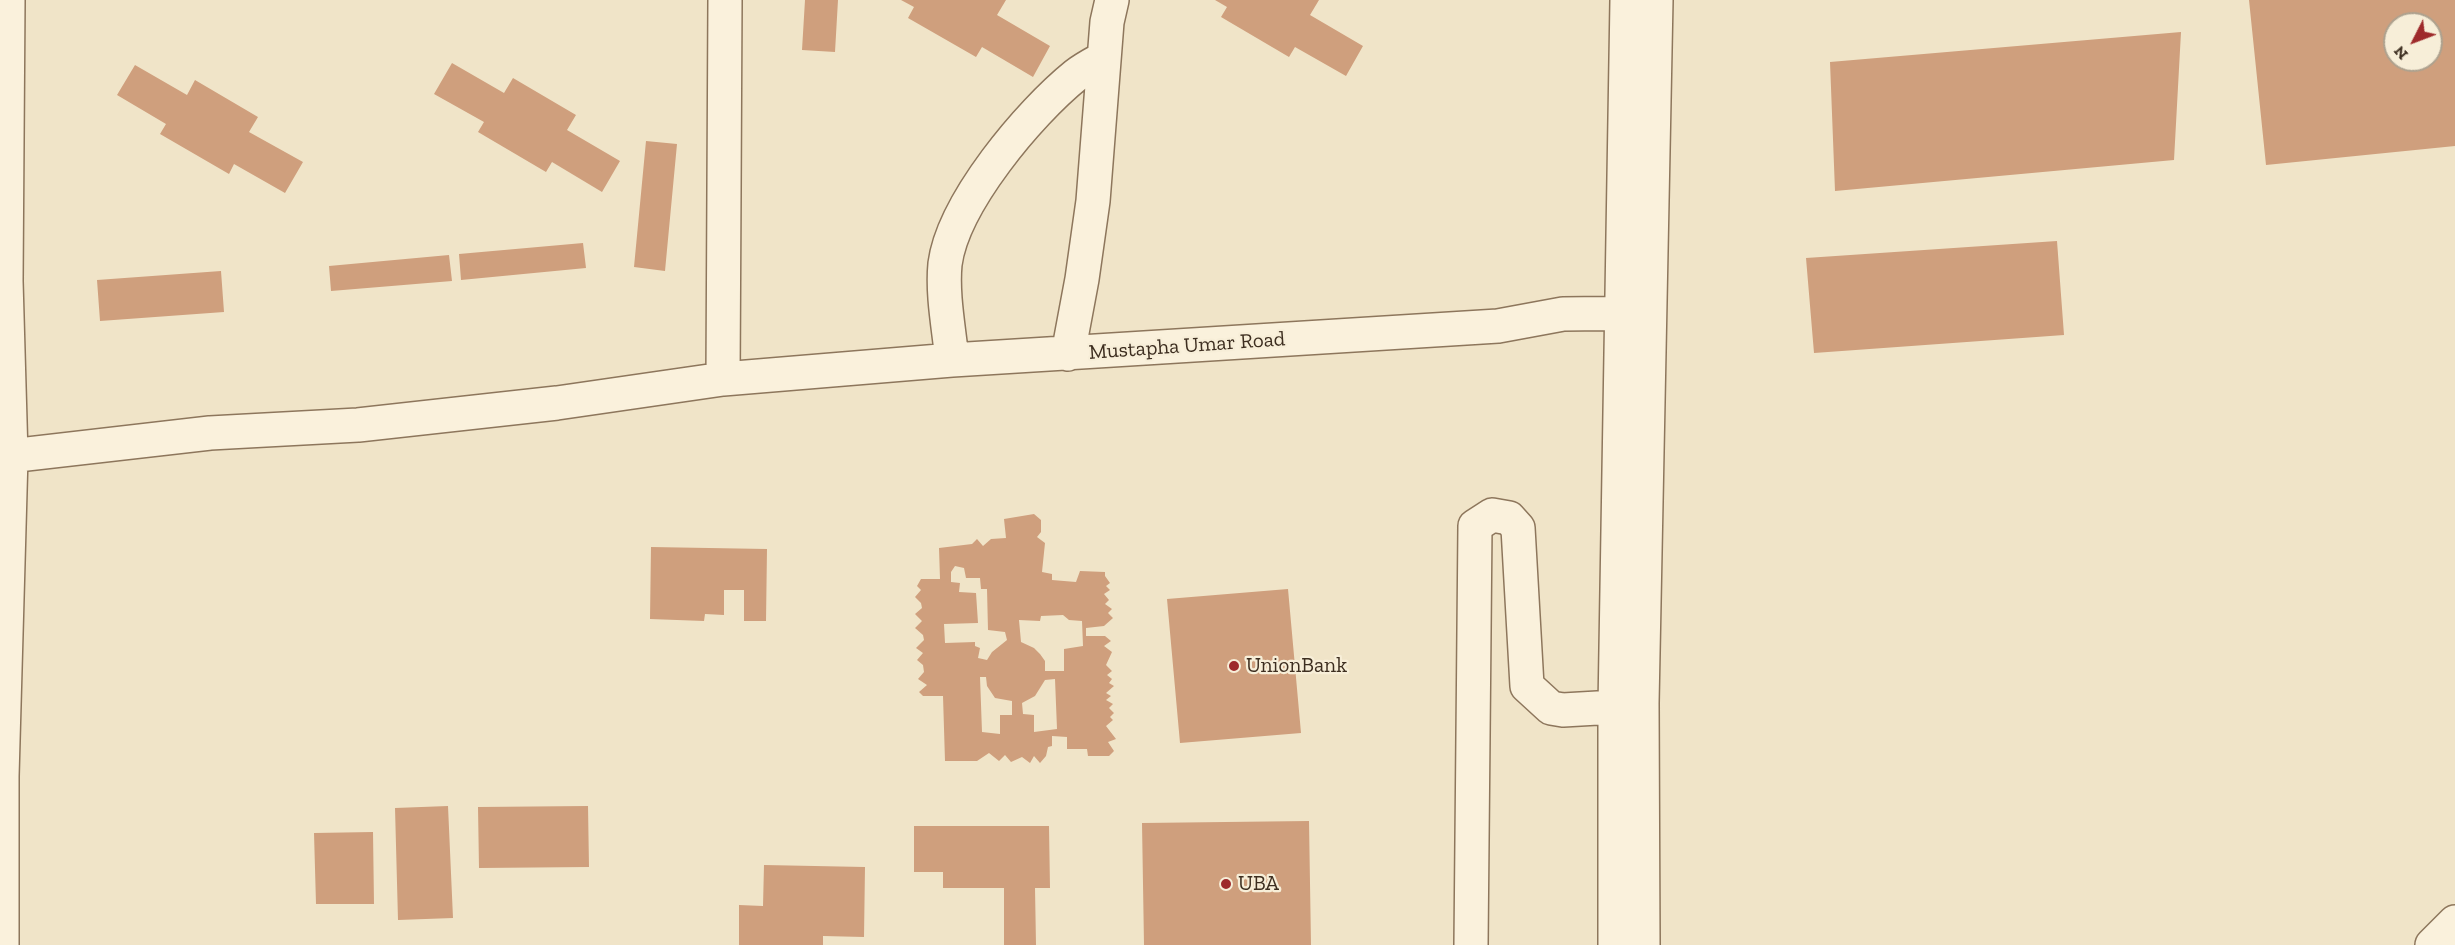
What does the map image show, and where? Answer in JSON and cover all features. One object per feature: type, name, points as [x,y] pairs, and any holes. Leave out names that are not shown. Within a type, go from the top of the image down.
[{"type":"street","points":[[2,945],[8,0]]},
{"type":"street","points":[[723,379],[725,0]]},
{"type":"street","points":[[1068,354],[1093,201],[1107,22],[1112,0]]},
{"type":"street","points":[[1627,0],[1642,704],[1643,945]]},
{"type":"street","points":[[1615,945],[1615,707],[1635,313],[1656,0]]},
{"type":"street","points":[[952,360],[946,307],[945,264],[954,227],[993,167],[1044,104],[1078,74],[1104,58]]},
{"type":"street","name":"Mustapha Umar Road","points":[[6,456],[210,433],[370,424],[557,403],[723,379],[952,360],[1498,326],[1563,314],[1635,313]]},
{"type":"street","points":[[1471,945],[1475,526],[1492,515],[1509,518],[1518,528],[1527,686],[1551,708],[1563,710],[1615,707]]},
{"type":"street","points":[[2432,945],[2455,922]]},
{"type":"building","points":[[805,0],[838,0],[835,52],[802,50]]},
{"type":"building","points":[[901,0],[1006,0],[997,15],[1050,46],[1033,77],[982,47],[976,57],[908,18],[914,7]]},
{"type":"building","points":[[1215,0],[1319,0],[1310,15],[1363,46],[1346,76],[1295,47],[1289,57],[1221,17],[1227,7]]},
{"type":"building","points":[[2249,0],[2455,0],[2455,146],[2266,165]]},
{"type":"building","points":[[2181,32],[2174,160],[1835,191],[1830,62]]},
{"type":"building","points":[[452,63],[504,93],[513,78],[576,115],[567,130],[620,161],[602,192],[552,162],[546,172],[478,132],[484,122],[434,94]]},
{"type":"building","points":[[135,65],[187,95],[195,80],[258,117],[249,132],[303,162],[285,193],[234,164],[229,174],[160,134],[166,124],[117,95]]},
{"type":"building","points":[[646,141],[677,144],[665,271],[634,267]]},
{"type":"building","points":[[2057,241],[2064,335],[1814,353],[1806,258]]},
{"type":"building","points":[[583,243],[586,268],[461,280],[459,254]]},
{"type":"building","points":[[449,255],[452,281],[331,291],[329,266]]},
{"type":"building","points":[[221,271],[224,312],[100,321],[97,280]]},
{"type":"building","points":[[1034,514],[1041,520],[1041,532],[1037,537],[1045,543],[1042,572],[1052,574],[1052,580],[1076,582],[1080,571],[1105,572],[1110,583],[1106,586],[1110,590],[1104,594],[1109,600],[1105,604],[1112,609],[1108,613],[1113,618],[1104,626],[1086,628],[1086,636],[1105,636],[1111,641],[1104,646],[1112,652],[1106,665],[1112,671],[1107,675],[1112,679],[1109,683],[1114,686],[1106,693],[1111,696],[1106,700],[1113,704],[1109,708],[1114,713],[1110,717],[1113,720],[1106,726],[1116,739],[1108,742],[1114,751],[1109,756],[1088,756],[1087,749],[1067,749],[1067,737],[1052,736],[1052,746],[1048,747],[1046,756],[1040,763],[1034,756],[1030,763],[1022,757],[1011,762],[1005,755],[999,761],[989,753],[977,761],[945,761],[943,696],[923,696],[919,692],[927,685],[918,679],[924,672],[923,665],[917,660],[923,653],[916,648],[924,640],[923,635],[915,628],[922,621],[915,614],[922,608],[921,603],[915,597],[921,590],[917,586],[921,579],[940,579],[939,548],[972,544],[977,539],[983,546],[991,539],[1006,538],[1004,519]],"holes":[[[955,566],[964,568],[966,578],[980,578],[981,589],[987,589],[988,630],[1005,632],[1007,640],[992,652],[987,660],[978,658],[980,648],[975,646],[975,642],[945,643],[944,624],[978,623],[976,593],[959,592],[960,583],[951,582],[951,572]],[[1063,615],[1069,620],[1082,621],[1083,646],[1064,649],[1064,671],[1045,671],[1045,661],[1040,654],[1034,648],[1021,642],[1019,620],[1040,621],[1041,616]],[[980,677],[986,677],[987,686],[995,698],[1012,701],[1012,715],[1000,715],[1000,734],[982,732]],[[1055,679],[1057,729],[1034,732],[1034,715],[1023,714],[1022,703],[1035,696],[1045,680]]]},
{"type":"building","points":[[651,547],[767,549],[766,621],[744,621],[744,590],[724,590],[724,615],[705,614],[704,621],[650,619]]},
{"type":"building","name":"UnionBank","points":[[1288,589],[1301,733],[1180,743],[1167,599]]},
{"type":"building","points":[[448,806],[453,918],[398,920],[395,808]]},
{"type":"building","points":[[588,806],[589,867],[479,868],[478,807]]},
{"type":"building","name":"UBA","points":[[1309,821],[1311,945],[1144,945],[1142,823]]},
{"type":"building","points":[[914,826],[1049,826],[1050,888],[1035,888],[1036,945],[1004,945],[1004,888],[943,888],[943,872],[914,872]]},
{"type":"building","points":[[373,832],[374,904],[316,904],[314,833]]},
{"type":"building","points":[[764,865],[865,867],[864,937],[823,936],[823,945],[739,945],[739,905],[763,906]]},
{"type":"place","name":"UnionBank","points":[[1234,666]]},
{"type":"place","name":"UBA","points":[[1226,884]]}]
